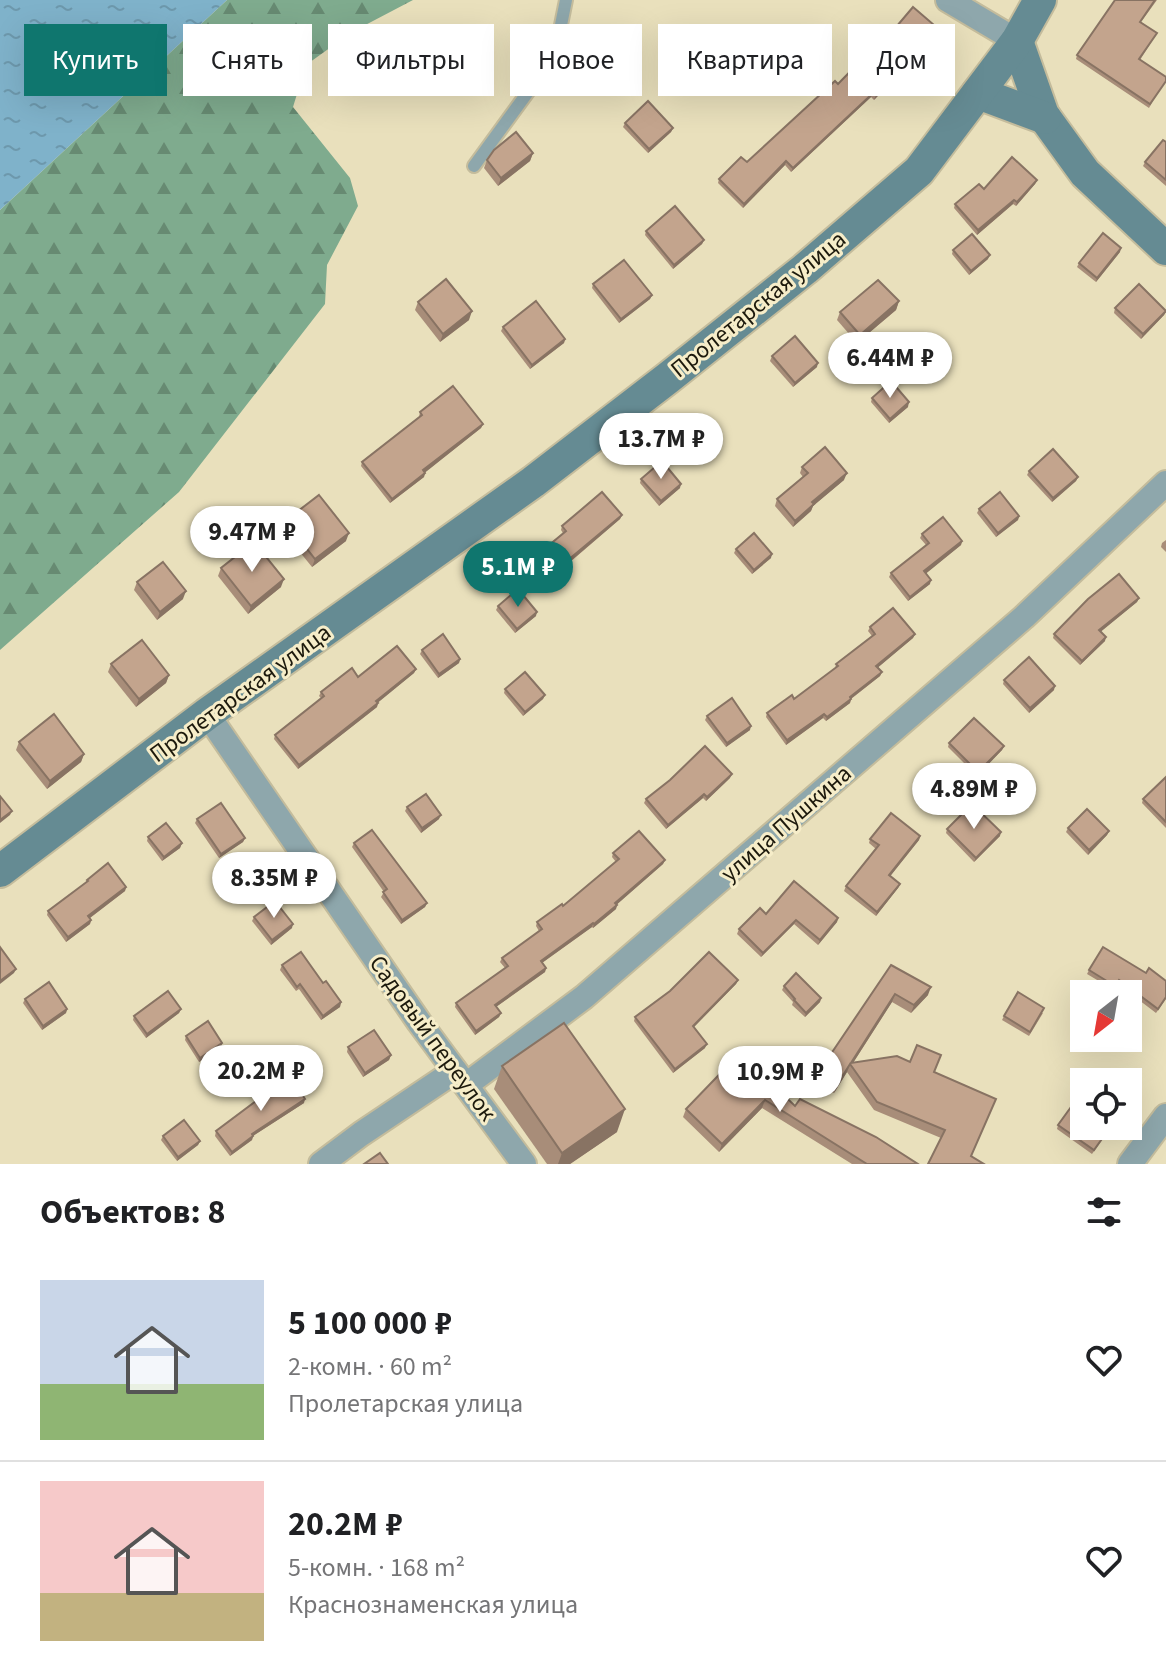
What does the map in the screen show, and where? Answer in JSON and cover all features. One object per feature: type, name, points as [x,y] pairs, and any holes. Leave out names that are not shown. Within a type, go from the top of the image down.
[{"type":"street","points":[[948,0],[1017,41],[1045,118],[1085,173],[1166,249]]},
{"type":"street","name":"Пролетарская улица","points":[[0,871],[207,714],[533,482],[794,278],[919,171],[1017,41],[1040,0]]},
{"type":"street","points":[[978,93],[1045,118]]},
{"type":"street","name":"улица Пушкина","points":[[321,1164],[361,1134],[460,1078],[568,1009],[1024,617],[1166,483]]},
{"type":"street","name":"Садовый переулок","points":[[207,714],[419,1022],[524,1164]]},
{"type":"street","points":[[1130,1164],[1166,1116]]},
{"type":"lane","points":[[474,166],[555,55],[566,0]]},
{"type":"green space","points":[[227,0],[413,0],[367,24],[328,24],[328,49],[312,61],[312,24],[201,24]]},
{"type":"green space","points":[[183,41],[183,96],[296,96],[293,107],[350,178],[358,206],[327,265],[325,304],[179,492],[0,650],[0,210],[123,96],[167,96],[167,56]]},
{"type":"water","points":[[0,0],[227,0],[201,24],[183,24],[183,41],[167,56],[167,24],[24,24],[24,96],[123,96],[0,210]]},
{"type":"building","points":[[1115,0],[1155,0],[1140,22],[1157,33],[1139,59],[1166,77],[1166,81],[1150,104],[1077,55]]},
{"type":"building","points":[[913,7],[933,24],[899,24]]},
{"type":"building","points":[[848,74],[848,96],[870,96],[793,168],[786,161],[744,204],[719,179],[741,157],[747,162],[819,96],[832,96],[832,84],[835,81],[838,84]]},
{"type":"building","points":[[648,101],[673,128],[649,149],[625,123]]},
{"type":"building","points":[[516,132],[533,153],[501,178],[487,160]]},
{"type":"building","points":[[1163,140],[1166,142],[1166,180],[1145,162]]},
{"type":"building","points":[[1012,157],[1037,180],[1017,202],[1014,200],[978,230],[955,204],[979,184],[984,189]]},
{"type":"building","points":[[675,206],[704,240],[674,265],[646,231]]},
{"type":"building","points":[[1103,233],[1121,248],[1097,278],[1079,263]]},
{"type":"building","points":[[972,234],[990,255],[971,271],[953,250]]},
{"type":"building","points":[[624,260],[652,295],[621,319],[593,284]]},
{"type":"building","points":[[446,279],[472,311],[443,334],[418,302]]},
{"type":"building","points":[[878,280],[899,301],[860,335],[840,312]]},
{"type":"building","points":[[1139,284],[1166,311],[1143,334],[1115,308]]},
{"type":"building","points":[[536,301],[565,339],[532,365],[503,327]]},
{"type":"building","points":[[795,336],[818,363],[795,383],[772,356]]},
{"type":"building","points":[[891,381],[909,402],[890,419],[872,398]]},
{"type":"building","points":[[453,386],[483,424],[423,470],[425,473],[392,499],[362,462]]},
{"type":"building","points":[[825,447],[847,473],[812,502],[814,504],[795,521],[777,499],[808,473],[802,467]]},
{"type":"building","points":[[1053,449],[1078,477],[1053,498],[1029,471]]},
{"type":"building","points":[[662,461],[681,484],[661,501],[641,479]]},
{"type":"building","points":[[602,492],[622,515],[567,561],[571,566],[551,583],[531,560],[566,531],[562,526]]},
{"type":"building","points":[[1000,492],[1019,516],[998,533],[979,509]]},
{"type":"building","points":[[319,495],[349,533],[315,559],[285,521]]},
{"type":"building","points":[[943,517],[962,541],[924,571],[931,580],[910,597],[891,573],[929,543],[922,534]]},
{"type":"building","points":[[754,533],[772,554],[754,570],[736,549]]},
{"type":"building","points":[[254,542],[284,579],[251,606],[221,568]]},
{"type":"building","points":[[163,562],[186,591],[160,612],[137,582]]},
{"type":"building","points":[[1119,574],[1139,598],[1099,630],[1106,637],[1082,661],[1054,634],[1088,599]]},
{"type":"building","points":[[518,589],[537,612],[517,629],[498,606]]},
{"type":"building","points":[[893,608],[915,634],[876,666],[882,672],[851,699],[787,740],[767,713],[792,695],[794,699],[838,666],[836,664],[875,634],[870,627]]},
{"type":"building","points":[[443,634],[460,659],[439,674],[422,650]]},
{"type":"building","points":[[142,640],[169,675],[139,699],[111,664]]},
{"type":"building","points":[[397,646],[416,669],[299,765],[275,735],[324,696],[321,692],[352,668],[358,677]]},
{"type":"building","points":[[1029,657],[1055,686],[1030,708],[1004,680]]},
{"type":"building","points":[[525,672],[545,695],[525,712],[505,689]]},
{"type":"building","points":[[732,698],[751,726],[727,743],[707,716]]},
{"type":"building","points":[[54,714],[84,754],[50,781],[19,742]]},
{"type":"building","points":[[974,718],[1004,746],[978,772],[949,743]]},
{"type":"building","points":[[705,746],[732,774],[707,797],[704,794],[668,825],[646,799]]},
{"type":"building","points":[[1166,777],[1166,822],[1143,799]]},
{"type":"building","points":[[426,794],[441,815],[422,828],[407,807]]},
{"type":"building","points":[[0,796],[12,811],[0,820]]},
{"type":"building","points":[[221,803],[245,838],[221,854],[197,819]]},
{"type":"building","points":[[972,804],[1001,832],[976,858],[947,829]]},
{"type":"building","points":[[1087,809],[1109,831],[1089,850],[1068,828]]},
{"type":"building","points":[[891,813],[920,836],[889,875],[900,884],[877,912],[846,886],[879,845],[870,839]]},
{"type":"building","points":[[166,823],[182,843],[164,857],[148,837]]},
{"type":"building","points":[[372,830],[427,903],[402,920],[383,892],[387,889],[354,843]]},
{"type":"building","points":[[639,831],[665,860],[594,924],[541,961],[546,968],[495,1005],[501,1013],[476,1031],[456,1003],[508,966],[502,958],[542,929],[537,922],[563,906],[619,859],[613,853]]},
{"type":"building","points":[[108,863],[126,887],[88,916],[91,920],[68,937],[48,911]]},
{"type":"building","points":[[794,881],[838,918],[820,940],[796,920],[763,953],[739,929],[760,908],[766,914]]},
{"type":"building","points":[[275,901],[293,924],[272,940],[254,917]]},
{"type":"building","points":[[0,947],[16,969],[0,981]]},
{"type":"building","points":[[1103,947],[1146,973],[1149,968],[1166,981],[1166,997],[1158,1009],[1142,997],[1142,980],[1105,980],[1089,970]]},
{"type":"building","points":[[301,952],[341,1002],[323,1016],[282,965]]},
{"type":"building","points":[[709,952],[738,980],[693,1026],[707,1044],[675,1069],[635,1017],[670,991]]},
{"type":"building","points":[[891,965],[931,987],[914,1005],[895,994],[851,1063],[897,1056],[910,1062],[917,1045],[941,1055],[934,1072],[996,1099],[971,1156],[984,1164],[928,1164],[945,1130],[877,1102],[850,1064],[837,1085],[816,1076]]},
{"type":"building","points":[[796,973],[821,998],[806,1013],[784,986]]},
{"type":"building","points":[[49,982],[67,1009],[43,1026],[25,999]]},
{"type":"building","points":[[168,991],[181,1009],[147,1034],[134,1016]]},
{"type":"building","points":[[1018,992],[1044,1008],[1030,1032],[1004,1016]]},
{"type":"building","points":[[208,1021],[222,1043],[200,1058],[186,1036]]},
{"type":"building","points":[[564,1023],[625,1109],[562,1153],[502,1066]]},
{"type":"building","points":[[374,1030],[391,1055],[365,1073],[348,1047]]},
{"type":"building","points":[[740,1053],[795,1106],[800,1099],[876,1137],[918,1164],[867,1164],[765,1100],[722,1144],[686,1109]]},
{"type":"building","points":[[288,1074],[305,1099],[252,1134],[232,1152],[216,1131],[264,1095],[262,1091]]},
{"type":"building","points":[[1070,1108],[1070,1133],[1058,1125]]},
{"type":"building","points":[[184,1120],[200,1141],[178,1157],[163,1136]]},
{"type":"building","points":[[1080,1140],[1101,1140],[1094,1150]]},
{"type":"building","points":[[380,1153],[388,1164],[364,1164]]}]
